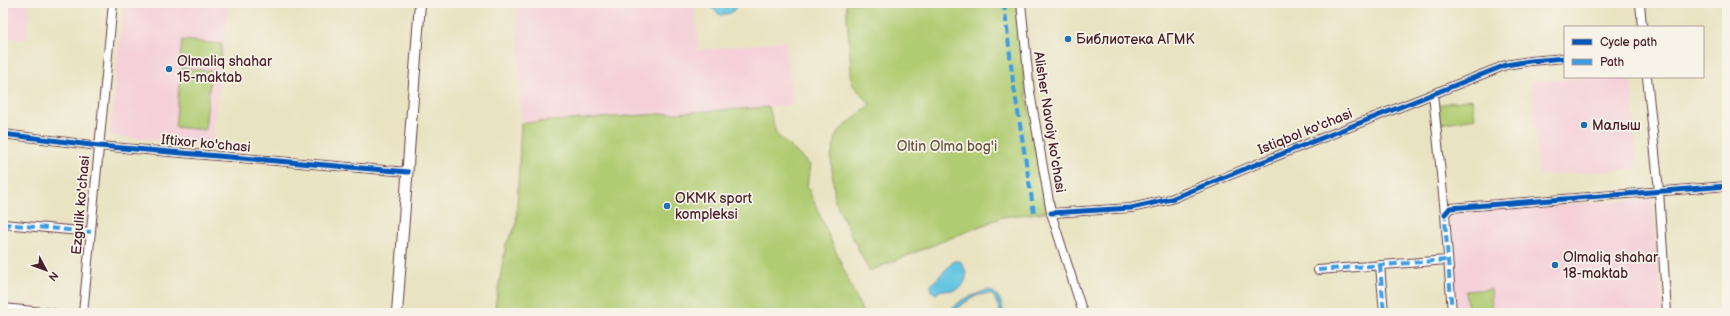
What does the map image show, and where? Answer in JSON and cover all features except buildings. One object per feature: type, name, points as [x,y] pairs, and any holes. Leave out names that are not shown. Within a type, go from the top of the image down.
[{"type":"main road","points":[[397,313],[420,3]]},
{"type":"street","name":"Ezgulik ko'chasi","points":[[83,313],[113,3]]},
{"type":"street","name":"Alisher Navoiy ko'chasi","points":[[1021,3],[1030,92],[1051,213],[1083,313]]},
{"type":"street","points":[[1640,3],[1642,26]]},
{"type":"street","name":"Istiqbol ko'chasi","points":[[1051,213],[1131,208],[1171,199],[1506,65],[1564,58]]},
{"type":"street","points":[[1647,78],[1659,191],[1667,313]]},
{"type":"street","points":[[1433,94],[1445,214],[1447,260],[1452,313]]},
{"type":"street","name":"Iftixor ko'chasi","points":[[3,134],[99,146],[408,172]]},
{"type":"street","points":[[1445,214],[1450,208],[1727,186]]},
{"type":"street","points":[[3,224],[91,232]]},
{"type":"street","points":[[1318,270],[1447,260]]},
{"type":"street","points":[[1380,265],[1384,313]]},
{"type":"street","points":[[3,308],[53,313]]},
{"type":"shaded area","points":[[3,3],[30,3],[26,40],[3,37]]},
{"type":"shaded area","name":"Olmaliq shahar 15-maktab","points":[[123,3],[229,3],[212,145],[110,136]]},
{"type":"shaded area","points":[[517,3],[695,3],[698,50],[786,41],[792,105],[521,123]]},
{"type":"shaded area","name":"Малыш","points":[[1588,78],[1631,78],[1636,169],[1539,175],[1531,81]]},
{"type":"shaded area","name":"Olmaliq shahar 18-maktab","points":[[1652,199],[1663,313],[1456,313],[1449,216],[1453,211]]},
{"type":"green space","name":"Oltin Olma bog'i","points":[[846,3],[1017,3],[1024,80],[1046,212],[1003,217],[869,271],[835,201],[831,158],[837,133],[870,104],[852,84]]},
{"type":"green space","points":[[182,40],[222,44],[220,64],[180,61]]},
{"type":"green space","points":[[181,68],[211,71],[205,130],[175,127]]},
{"type":"green space","points":[[1472,99],[1475,118],[1440,124],[1437,105]]},
{"type":"green space","name":"OKMK sport kompleksi","points":[[769,107],[776,134],[810,165],[807,186],[863,313],[494,313],[506,244],[516,226],[521,123]]},
{"type":"green space","points":[[1491,289],[1492,313],[1468,313],[1466,291]]},
{"type":"water","points":[[711,3],[738,3],[738,5],[731,13],[720,15],[711,7]]},
{"type":"water","points":[[954,261],[960,261],[964,268],[966,279],[964,284],[955,290],[941,290],[936,294],[930,290],[931,285]]},
{"type":"water","points":[[987,290],[997,295],[1004,313],[1001,313],[994,296],[987,294],[973,297],[956,309],[947,313],[962,300]]},
{"type":"marked path","points":[[1004,3],[1013,81],[1034,213]]},
{"type":"marked path","points":[[1447,212],[1445,214],[1445,220],[1452,313]]},
{"type":"marked path","points":[[3,224],[91,232]]},
{"type":"marked path","points":[[1318,270],[1447,260]]},
{"type":"marked path","points":[[1380,265],[1384,313]]},
{"type":"cycle path","points":[[1051,213],[1131,208],[1171,199],[1506,65],[1564,58]]},
{"type":"cycle path","points":[[3,134],[99,146],[408,172]]},
{"type":"cycle path","points":[[1445,214],[1450,208],[1727,186]]},
{"type":"place","name":"Библиотека АГМК","points":[[1068,39]]},
{"type":"place","name":"Olmaliq shahar 15-maktab","points":[[169,69]]},
{"type":"place","name":"Малыш","points":[[1584,125]]},
{"type":"place","name":"OKMK sport kompleksi","points":[[667,206]]},
{"type":"place","name":"Olmaliq shahar 18-maktab","points":[[1555,265]]}]
